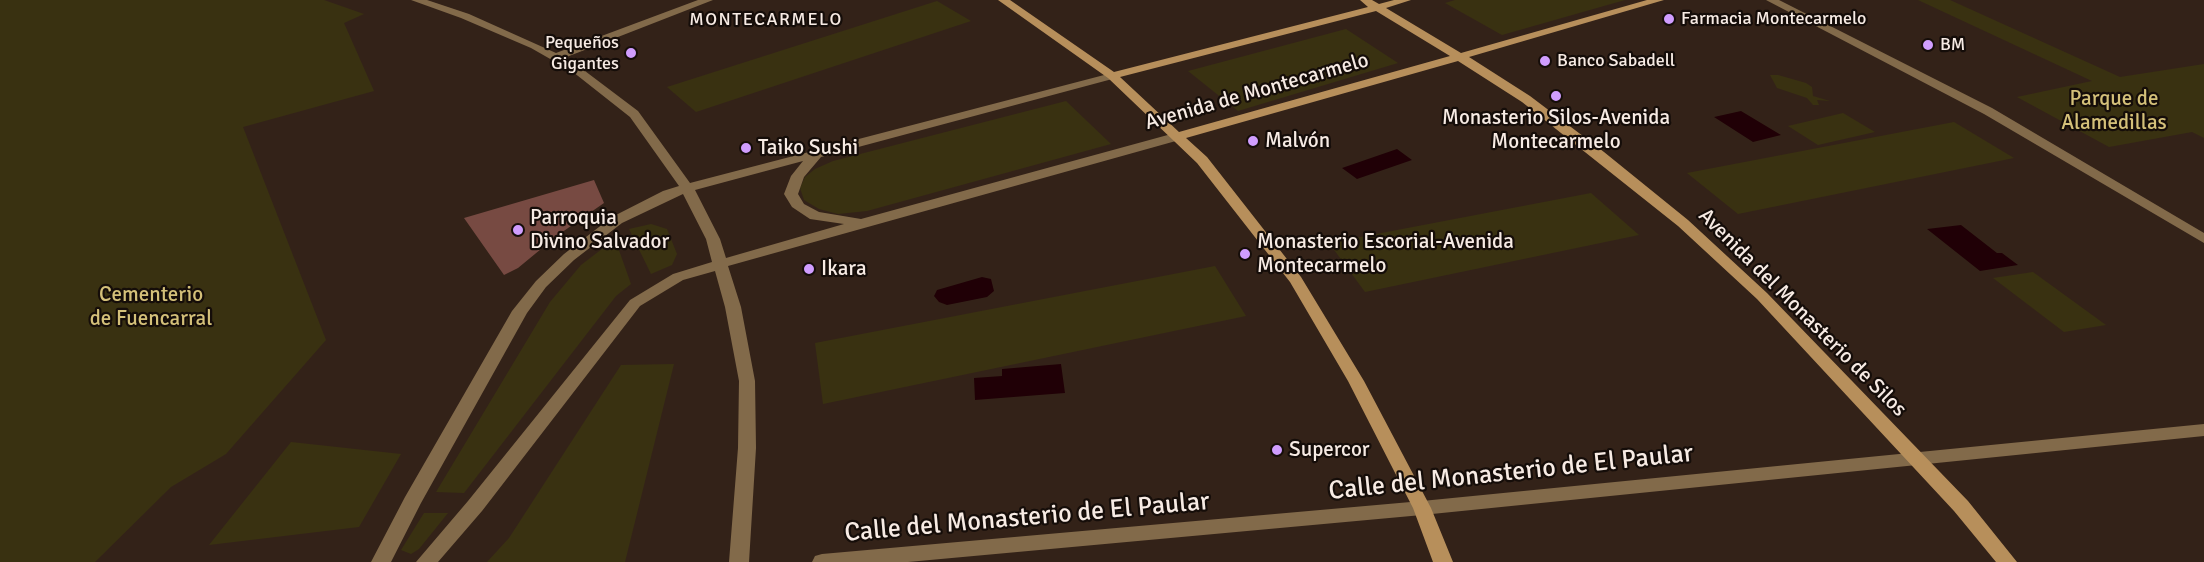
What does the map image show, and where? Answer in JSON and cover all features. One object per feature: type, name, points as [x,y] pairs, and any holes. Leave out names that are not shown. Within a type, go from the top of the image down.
[{"type":"street","points":[[416,0],[465,16],[535,46],[577,70],[634,114],[687,188],[713,239],[733,308],[747,381],[747,448],[739,562]]},
{"type":"street","points":[[554,58],[708,0]]},
{"type":"street","points":[[1003,0],[1112,76],[1179,136],[1202,160],[1296,280],[1356,381],[1422,508],[1443,562]]},
{"type":"street","name":"Avenida del Monasterio de Silos","points":[[1365,0],[1460,56],[1526,99],[1683,223],[1762,296],[1916,457],[2007,562]]},
{"type":"street","points":[[381,562],[412,502],[520,311],[541,284],[569,257],[617,220],[668,194],[687,188],[1406,0]]},
{"type":"street","name":"Avenida de Montecarmelo","points":[[426,562],[475,507],[635,303],[678,277],[720,263],[1659,0]]},
{"type":"street","points":[[1772,0],[1988,111],[2204,239]]},
{"type":"street","name":"Avenida de Montecarmelo","points":[[817,153],[798,176],[791,194],[799,207],[815,216],[866,222]]},
{"type":"street","name":"Calle del Monasterio de El Paular","points":[[822,562],[1422,508],[2204,430]]},
{"type":"green space","name":"Cementerio de Fuencarral","points":[[0,0],[324,0],[364,14],[344,23],[374,91],[243,127],[326,340],[226,454],[171,487],[95,562],[0,562]]},
{"type":"green space","points":[[1455,0],[1625,0],[1502,35],[1445,3]]},
{"type":"green space","name":"Parque de Alamedillas","points":[[1918,0],[1950,0],[2120,77],[2204,64],[2204,138],[2192,132],[2109,147],[2017,97],[2092,81]]},
{"type":"green space","points":[[937,1],[971,21],[696,112],[667,87]]},
{"type":"green space","points":[[1346,29],[1398,63],[1238,111],[1188,71]]},
{"type":"green space","points":[[1770,75],[1806,83],[1812,87],[1813,96],[1830,101],[1817,100],[1819,105],[1813,105],[1807,98],[1777,88]]},
{"type":"green space","points":[[1066,101],[1111,144],[867,211],[838,214],[819,209],[804,200],[800,188],[805,177],[815,169],[833,161]]},
{"type":"green space","points":[[1843,113],[1875,132],[1818,145],[1788,126]]},
{"type":"green space","points":[[1954,122],[2014,158],[1738,214],[1687,173]]},
{"type":"green space","points":[[1591,193],[1639,235],[1365,292],[1329,243]]},
{"type":"green space","points":[[651,224],[667,229],[677,254],[672,265],[651,274],[629,229]]},
{"type":"green space","points":[[615,239],[631,284],[616,296],[464,493],[436,492],[550,302],[581,265]]},
{"type":"green space","points":[[1215,266],[1246,316],[823,404],[815,343]]},
{"type":"green space","points":[[2033,272],[2106,325],[2064,332],[1993,278]]},
{"type":"green space","points":[[674,364],[625,562],[487,562],[509,538],[621,365]]},
{"type":"green space","points":[[291,442],[401,454],[359,527],[209,545]]},
{"type":"green space","points":[[424,513],[448,513],[419,549],[411,554],[401,550]]},
{"type":"shaded area","points":[[1741,111],[1781,135],[1753,142],[1714,117]]},
{"type":"shaded area","points":[[1397,149],[1412,160],[1357,179],[1342,168]]},
{"type":"shaded area","points":[[1961,225],[1997,253],[2002,253],[2018,265],[1980,271],[1927,229]]},
{"type":"shaded area","points":[[982,277],[991,279],[994,291],[987,297],[947,305],[939,302],[934,296],[937,290]]},
{"type":"shaded area","points":[[1061,364],[1065,393],[975,400],[974,378],[1002,376],[1002,369]]},
{"type":"building","name":"Parroquia Divino Salvador","points":[[594,180],[604,203],[558,235],[518,268],[504,275],[464,218]]},
{"type":"place","name":"Farmacia Montecarmelo","points":[[1669,19]]},
{"type":"place","name":"BM","points":[[1928,45]]},
{"type":"place","name":"Pequeños Gigantes","points":[[631,53]]},
{"type":"place","name":"Banco Sabadell","points":[[1545,61]]},
{"type":"place","name":"Monasterio Silos-Avenida Montecarmelo","points":[[1556,96]]},
{"type":"place","name":"Malvón","points":[[1253,141]]},
{"type":"place","name":"Taiko Sushi","points":[[746,148]]},
{"type":"place","name":"Parroquia Divino Salvador","points":[[518,230]]},
{"type":"place","name":"Monasterio Escorial-Avenida Montecarmelo","points":[[1245,254]]},
{"type":"place","name":"Ikara","points":[[809,269]]},
{"type":"place","name":"Supercor","points":[[1277,450]]},
{"type":"district","name":"MONTECARMELO","points":[[766,20]]}]
